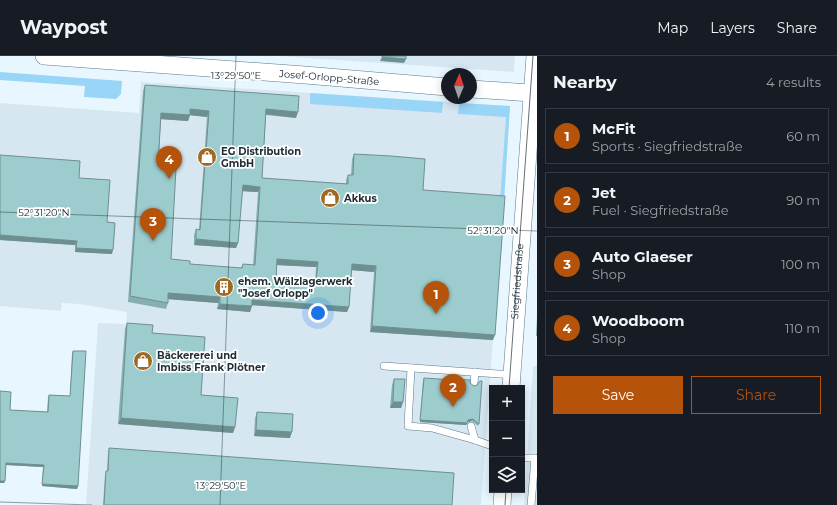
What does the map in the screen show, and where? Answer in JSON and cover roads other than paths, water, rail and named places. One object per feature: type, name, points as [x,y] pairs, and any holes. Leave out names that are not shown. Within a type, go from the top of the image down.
[{"type":"street","name":"Josef-Orlopp-Straße","points":[[44,56],[441,86]]},
{"type":"street","name":"Siegfriedstraße","points":[[512,381],[535,56]]},
{"type":"street","points":[[477,89],[532,93]]},
{"type":"street","points":[[502,505],[503,493]]},
{"type":"lane","points":[[384,366],[475,372],[512,381]]},
{"type":"lane","points":[[411,368],[408,426],[432,428],[489,445]]},
{"type":"lane","points":[[474,383],[475,372]]},
{"type":"lane","points":[[471,426],[475,440]]},
{"type":"lane","points":[[525,458],[535,458],[531,505]]},
{"type":"tram line","points":[[509,385],[533,56]]},
{"type":"tram line","points":[[505,505],[506,493]]},
{"type":"place","name":"EG Distribution GmbH","points":[[207,157]]},
{"type":"place","name":"Woodboom","points":[[169,179]]},
{"type":"place","name":"Akkus","points":[[330,198]]},
{"type":"place","name":"Auto Glaeser","points":[[153,241]]},
{"type":"place","name":"ehem. Wälzlagerwerk \"Josef Orlopp\"","points":[[224,287]]},
{"type":"place","name":"McFit","points":[[436,314]]},
{"type":"place","name":"Bäckererei und Imbiss Frank Plötner","points":[[143,361]]},
{"type":"place","name":"Jet","points":[[453,407]]}]
